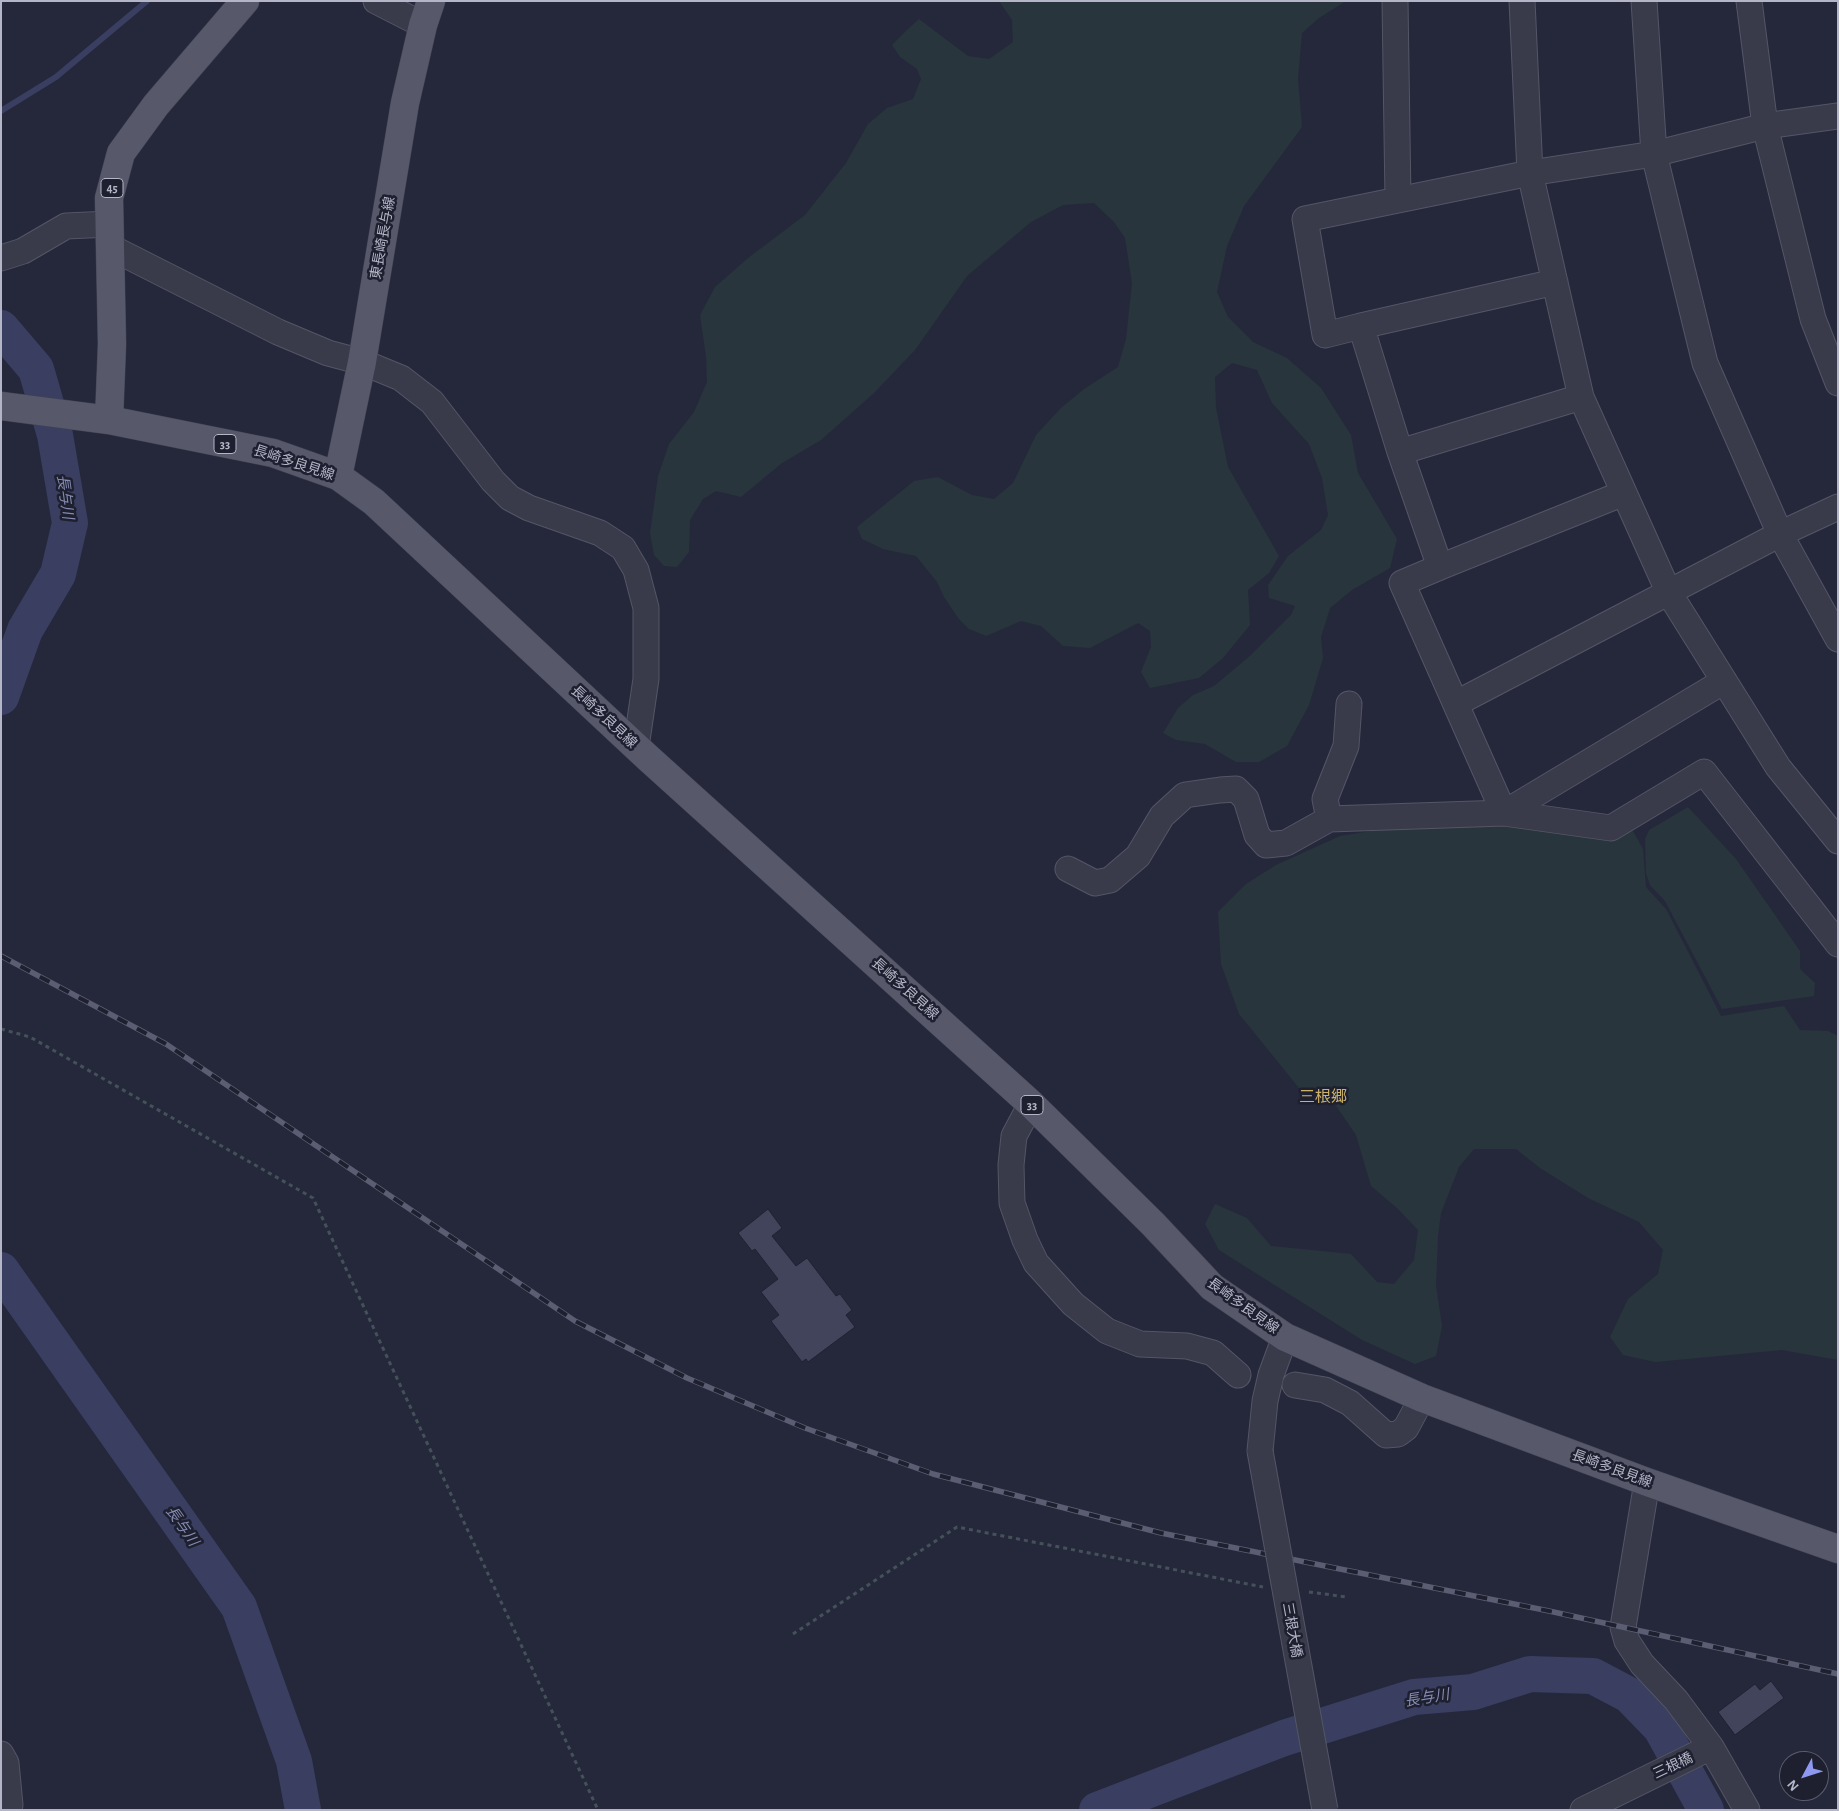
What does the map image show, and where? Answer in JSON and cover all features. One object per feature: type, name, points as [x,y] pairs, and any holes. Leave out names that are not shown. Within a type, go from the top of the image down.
[{"type":"main road","name":"45","points":[[98,419],[112,344],[110,198],[121,153],[156,105],[245,1]]},
{"type":"main road","name":"東長崎長与線","points":[[338,476],[362,362],[405,103],[427,13]]},
{"type":"main road","name":"長崎多良見線","points":[[5,407],[98,419],[273,454],[338,476],[374,502],[636,747],[1031,1104],[1153,1224],[1212,1287],[1285,1337],[1422,1398],[1647,1482],[1838,1549]]},
{"type":"street","points":[[376,1],[427,13]]},
{"type":"street","points":[[1395,1],[1398,200]]},
{"type":"street","points":[[1522,1],[1530,173],[1581,397],[1669,593],[1778,767],[1838,841]]},
{"type":"street","points":[[1644,1],[1654,154],[1705,363],[1780,534],[1838,639]]},
{"type":"street","points":[[1749,1],[1765,126],[1813,319],[1838,383]]},
{"type":"street","points":[[1555,282],[1325,335],[1305,219],[1530,173],[1654,154],[1765,126],[1838,116]]},
{"type":"street","points":[[1,258],[23,251],[66,226],[110,235],[278,332],[328,353],[362,362],[401,378],[432,402],[493,481],[510,498],[529,508],[600,533],[623,548],[636,570],[646,608],[646,679],[636,747]]},
{"type":"street","points":[[1361,326],[1400,452],[1440,567]]},
{"type":"street","points":[[1400,452],[1581,397]]},
{"type":"street","points":[[1504,813],[1402,583],[1624,493]]},
{"type":"street","points":[[1456,704],[1780,534],[1838,507]]},
{"type":"street","points":[[1504,813],[1724,682]]},
{"type":"street","points":[[1329,819],[1325,800],[1346,746],[1349,704]]},
{"type":"street","points":[[1068,869],[1095,883],[1110,880],[1138,856],[1162,816],[1185,795],[1236,789],[1246,799],[1256,835],[1266,844],[1286,843],[1329,819],[1504,813],[1611,828],[1704,772],[1838,944]]},
{"type":"street","points":[[1031,1104],[1014,1136],[1011,1166],[1012,1203],[1036,1264],[1073,1304],[1107,1331],[1140,1344],[1187,1346],[1213,1353],[1238,1375]]},
{"type":"street","name":"三根大橋","points":[[1285,1337],[1271,1375],[1265,1400],[1260,1451],[1324,1810]]},
{"type":"street","points":[[1295,1385],[1325,1390],[1341,1399],[1386,1434],[1398,1434],[1406,1428],[1422,1398]]},
{"type":"street","points":[[1647,1482],[1623,1627],[1627,1641],[1642,1664],[1676,1700],[1706,1750],[1746,1810]]},
{"type":"street","name":"三根橋","points":[[1583,1810],[1706,1750]]},
{"type":"street","points":[[1,1754],[6,1763],[10,1805]]},
{"type":"path","points":[[1,1030],[30,1037],[313,1198],[598,1810]]},
{"type":"path","points":[[793,1634],[957,1527],[1268,1587]]},
{"type":"path","points":[[1305,1591],[1348,1597]]},
{"type":"shaded area","points":[[999,1],[1346,1],[1319,18],[1302,33],[1298,79],[1302,127],[1244,206],[1227,246],[1217,292],[1228,317],[1253,342],[1287,358],[1321,388],[1351,435],[1358,473],[1397,539],[1390,568],[1352,590],[1330,608],[1321,637],[1323,658],[1309,705],[1287,746],[1259,762],[1236,762],[1205,744],[1176,740],[1163,733],[1178,708],[1193,695],[1214,686],[1251,655],[1291,615],[1295,606],[1269,598],[1268,585],[1288,556],[1321,530],[1328,515],[1322,478],[1309,444],[1272,403],[1257,370],[1232,363],[1215,377],[1216,408],[1228,467],[1279,556],[1269,573],[1248,590],[1250,625],[1223,658],[1199,678],[1150,688],[1141,672],[1151,647],[1150,631],[1138,623],[1090,648],[1063,646],[1041,626],[1021,621],[986,636],[969,629],[958,618],[944,597],[937,582],[916,556],[883,549],[862,539],[857,527],[914,481],[938,477],[972,495],[994,499],[1013,483],[1036,435],[1061,408],[1084,389],[1118,367],[1126,339],[1132,283],[1125,238],[1114,222],[1094,203],[1063,205],[1031,222],[967,276],[915,350],[874,393],[821,440],[782,463],[741,497],[716,491],[703,499],[690,520],[689,552],[677,567],[664,566],[654,555],[650,533],[658,476],[669,444],[694,412],[707,382],[706,357],[700,315],[715,287],[748,258],[805,215],[846,163],[868,124],[887,108],[913,99],[921,79],[917,69],[900,57],[892,45],[919,19],[968,56],[989,59],[1013,42],[1012,20]]},
{"type":"shaded area","points":[[1688,807],[1736,859],[1800,951],[1800,969],[1815,983],[1814,996],[1722,1009],[1665,901],[1650,885],[1646,873],[1645,839],[1649,830]]},
{"type":"shaded area","points":[[1498,822],[1601,839],[1633,831],[1643,849],[1646,887],[1666,909],[1721,1016],[1784,1006],[1800,1030],[1828,1031],[1838,1036],[1838,1360],[1782,1350],[1655,1362],[1623,1355],[1610,1337],[1628,1299],[1658,1274],[1663,1250],[1639,1222],[1588,1198],[1540,1168],[1516,1149],[1474,1149],[1459,1167],[1441,1213],[1438,1236],[1436,1286],[1442,1326],[1436,1356],[1415,1364],[1362,1340],[1219,1250],[1205,1224],[1215,1204],[1247,1218],[1271,1246],[1351,1254],[1377,1282],[1394,1284],[1414,1260],[1418,1230],[1397,1208],[1371,1186],[1356,1135],[1330,1097],[1299,1088],[1239,1014],[1221,964],[1218,912],[1246,884],[1276,865],[1340,836],[1383,829]]},
{"type":"building","points":[[768,1209],[782,1228],[772,1236],[796,1266],[807,1258],[836,1296],[840,1294],[852,1310],[846,1315],[855,1327],[808,1362],[806,1359],[802,1362],[771,1321],[779,1315],[761,1292],[778,1279],[755,1249],[752,1251],[738,1233]]},
{"type":"building","points":[[1771,1681],[1784,1698],[1735,1735],[1718,1712],[1755,1684],[1760,1690]]},
{"type":"waterway","points":[[1,111],[56,77],[147,1]]},
{"type":"waterway","name":"長与川","points":[[1,328],[36,369],[55,435],[70,523],[58,574],[25,630],[1,697]]},
{"type":"waterway","name":"長与川","points":[[1,1270],[239,1607],[294,1761],[303,1810]]},
{"type":"waterway","name":"長与川","points":[[1097,1810],[1284,1738],[1414,1697],[1473,1692],[1530,1674],[1593,1676],[1629,1695],[1661,1728],[1706,1810]]},
{"type":"railway","points":[[1,956],[166,1044],[575,1321],[687,1378],[805,1428],[933,1474],[1161,1533],[1549,1611],[1838,1674]]},
{"type":"district","name":"三根郷","points":[[1323,1097]]}]
